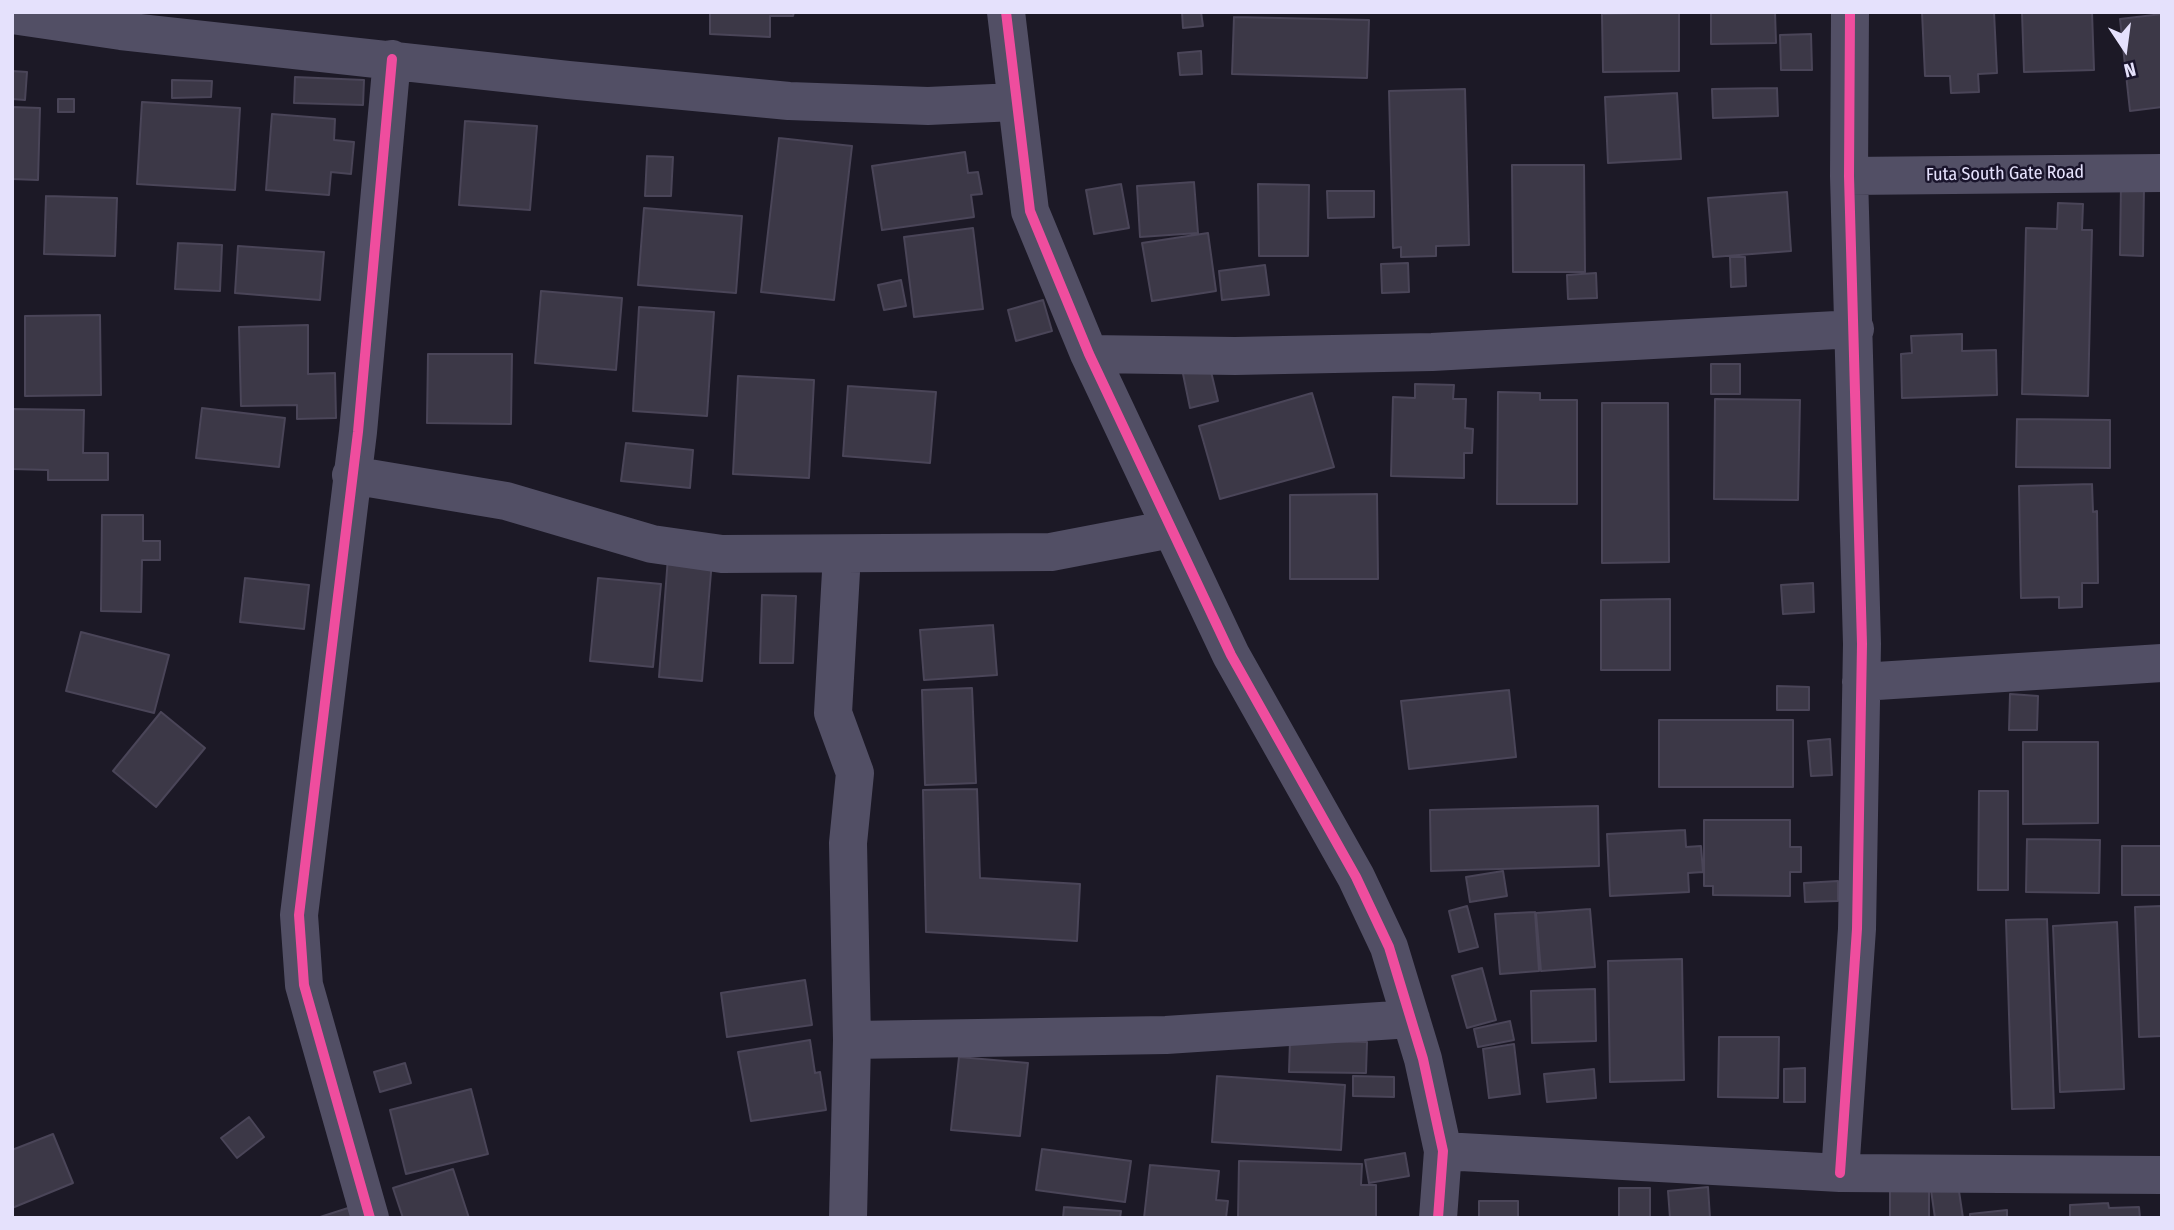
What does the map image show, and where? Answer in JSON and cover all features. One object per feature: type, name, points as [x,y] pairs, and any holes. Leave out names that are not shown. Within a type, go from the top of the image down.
[{"type":"street","points":[[1006,12],[1030,211],[1089,354],[1231,655],[1356,877],[1389,947],[1423,1059],[1443,1151],[1438,1218]]},
{"type":"street","points":[[1840,1173],[1857,929],[1861,682],[1855,329],[1849,176],[1850,12]]},
{"type":"street","points":[[12,15],[121,31],[568,80],[789,101],[928,106],[1015,102]]},
{"type":"street","points":[[370,1218],[304,985],[299,915],[358,432],[392,60]]},
{"type":"street","name":"Futa South Gate Road","points":[[1849,176],[2162,173]]},
{"type":"street","points":[[1089,354],[1235,356],[1432,352],[1855,329]]},
{"type":"street","points":[[351,475],[506,502],[652,544],[722,554],[1051,552],[1171,528]]},
{"type":"street","points":[[842,554],[833,713],[855,773],[848,843],[852,1040],[848,1218]]},
{"type":"street","points":[[1861,682],[2162,663]]},
{"type":"street","points":[[852,1040],[1166,1035],[1411,1018]]},
{"type":"street","points":[[1443,1151],[1840,1173],[2162,1175]]},
{"type":"building","points":[[710,12],[794,12],[793,16],[770,16],[770,37],[710,34]]},
{"type":"building","points":[[1182,12],[1201,12],[1203,26],[1183,28]]},
{"type":"building","points":[[1679,12],[1679,71],[1603,72],[1602,14]]},
{"type":"building","points":[[1711,12],[1775,12],[1776,43],[1711,44]]},
{"type":"building","points":[[1922,12],[1994,12],[1997,73],[1978,74],[1979,92],[1951,93],[1950,76],[1925,76]]},
{"type":"building","points":[[2022,12],[2092,12],[2094,70],[2024,72]]},
{"type":"building","points":[[2162,14],[2162,107],[2130,111],[2120,19]]},
{"type":"building","points":[[1234,17],[1369,20],[1367,78],[1232,74]]},
{"type":"building","points":[[1811,34],[1812,70],[1781,70],[1780,35]]},
{"type":"building","points":[[1201,51],[1202,74],[1180,75],[1178,53]]},
{"type":"building","points":[[12,71],[27,72],[25,100],[12,99]]},
{"type":"building","points":[[295,77],[364,80],[363,105],[294,103]]},
{"type":"building","points":[[172,80],[212,81],[211,97],[172,98]]},
{"type":"building","points":[[1777,88],[1778,116],[1713,118],[1712,89]]},
{"type":"building","points":[[1465,89],[1469,245],[1436,246],[1436,256],[1401,257],[1401,247],[1393,248],[1389,91]]},
{"type":"building","points":[[1677,93],[1681,159],[1608,163],[1605,97]]},
{"type":"building","points":[[58,99],[74,99],[74,112],[58,112]]},
{"type":"building","points":[[142,102],[240,108],[235,190],[137,184]]},
{"type":"building","points":[[12,107],[40,108],[38,180],[12,179]]},
{"type":"building","points":[[272,114],[335,119],[334,140],[354,142],[351,174],[331,172],[329,195],[266,190]]},
{"type":"building","points":[[465,121],[537,126],[530,210],[459,205]]},
{"type":"building","points":[[779,138],[852,146],[834,300],[761,292]]},
{"type":"building","points":[[965,152],[968,173],[978,172],[982,194],[971,195],[974,217],[882,230],[872,166]]},
{"type":"building","points":[[647,156],[673,157],[671,196],[645,196]]},
{"type":"building","points":[[1512,165],[1584,165],[1585,272],[1513,272]]},
{"type":"building","points":[[1194,182],[1198,233],[1140,237],[1137,186]]},
{"type":"building","points":[[1121,184],[1129,228],[1094,234],[1086,190]]},
{"type":"building","points":[[1258,184],[1309,185],[1308,256],[1259,256]]},
{"type":"building","points":[[2121,184],[2144,185],[2143,256],[2120,255]]},
{"type":"building","points":[[1327,191],[1374,191],[1374,217],[1328,218]]},
{"type":"building","points":[[1787,192],[1791,251],[1713,257],[1708,198]]},
{"type":"building","points":[[46,196],[117,198],[115,256],[44,254]]},
{"type":"building","points":[[2058,203],[2083,204],[2082,230],[2092,230],[2088,396],[2022,394],[2026,228],[2057,229]]},
{"type":"building","points":[[644,208],[742,216],[736,293],[638,285]]},
{"type":"building","points":[[973,228],[983,309],[914,317],[904,237]]},
{"type":"building","points":[[1208,233],[1216,291],[1152,301],[1142,243]]},
{"type":"building","points":[[178,243],[222,245],[220,291],[175,289]]},
{"type":"building","points":[[238,246],[324,252],[320,300],[235,293]]},
{"type":"building","points":[[1730,257],[1745,257],[1746,286],[1731,287]]},
{"type":"building","points":[[1408,263],[1409,292],[1382,293],[1381,264]]},
{"type":"building","points":[[1265,265],[1269,295],[1222,300],[1219,271]]},
{"type":"building","points":[[1596,273],[1597,298],[1568,299],[1567,275]]},
{"type":"building","points":[[901,280],[906,306],[884,310],[878,285]]},
{"type":"building","points":[[541,291],[622,298],[616,370],[535,363]]},
{"type":"building","points":[[1043,300],[1052,331],[1016,341],[1008,310]]},
{"type":"building","points":[[639,307],[714,312],[707,416],[633,411]]},
{"type":"building","points":[[100,315],[101,395],[25,396],[25,316]]},
{"type":"building","points":[[308,325],[308,374],[335,373],[336,418],[297,419],[297,405],[241,406],[239,327]]},
{"type":"building","points":[[1962,334],[1962,351],[1996,350],[1997,395],[1902,398],[1901,354],[1912,353],[1911,336]]},
{"type":"building","points":[[428,354],[512,354],[511,424],[427,423]]},
{"type":"building","points":[[1209,363],[1218,401],[1190,408],[1182,369]]},
{"type":"building","points":[[1711,364],[1740,364],[1740,394],[1711,394]]},
{"type":"building","points":[[738,376],[814,380],[809,478],[733,474]]},
{"type":"building","points":[[1415,384],[1454,385],[1453,399],[1466,399],[1465,428],[1473,429],[1472,453],[1464,453],[1464,478],[1391,476],[1393,397],[1415,398]]},
{"type":"building","points":[[848,386],[936,392],[930,463],[843,456]]},
{"type":"building","points":[[1498,392],[1540,393],[1540,400],[1577,400],[1577,504],[1497,504]]},
{"type":"building","points":[[1312,393],[1334,467],[1220,499],[1199,426]]},
{"type":"building","points":[[1715,399],[1800,400],[1798,500],[1714,499]]},
{"type":"building","points":[[1602,403],[1668,403],[1669,562],[1602,563]]},
{"type":"building","points":[[202,408],[285,418],[279,467],[196,458]]},
{"type":"building","points":[[12,409],[84,410],[83,453],[108,453],[108,480],[48,480],[48,470],[12,469]]},
{"type":"building","points":[[2017,419],[2110,420],[2110,468],[2016,467]]},
{"type":"building","points":[[626,443],[693,450],[690,488],[621,481]]},
{"type":"building","points":[[2092,484],[2093,512],[2097,511],[2098,583],[2082,583],[2082,607],[2059,608],[2059,597],[2021,598],[2019,486]]},
{"type":"building","points":[[1377,494],[1378,579],[1290,579],[1290,495]]},
{"type":"building","points":[[102,515],[143,515],[143,541],[160,541],[160,560],[142,560],[141,612],[101,611]]},
{"type":"building","points":[[668,557],[712,560],[702,681],[659,677]]},
{"type":"building","points":[[245,578],[309,585],[304,629],[240,622]]},
{"type":"building","points":[[598,578],[661,584],[653,667],[590,661]]},
{"type":"building","points":[[1813,583],[1814,612],[1783,614],[1781,585]]},
{"type":"building","points":[[762,595],[796,596],[793,663],[760,663]]},
{"type":"building","points":[[1670,599],[1670,670],[1601,670],[1601,600]]},
{"type":"building","points":[[993,625],[997,675],[924,680],[920,630]]},
{"type":"building","points":[[81,632],[169,655],[154,713],[66,691]]},
{"type":"building","points":[[1777,686],[1809,687],[1809,710],[1777,710]]},
{"type":"building","points":[[972,688],[976,783],[925,785],[922,690]]},
{"type":"building","points":[[1509,690],[1516,757],[1409,769],[1401,701]]},
{"type":"building","points":[[2010,694],[2038,696],[2037,730],[2009,730]]},
{"type":"building","points":[[161,712],[205,748],[156,807],[113,771]]},
{"type":"building","points":[[1659,720],[1793,720],[1793,787],[1659,787]]},
{"type":"building","points":[[1830,739],[1832,775],[1811,776],[1808,741]]},
{"type":"building","points":[[2023,742],[2098,742],[2098,823],[2023,824]]},
{"type":"building","points":[[977,789],[980,878],[1080,884],[1077,941],[926,932],[923,790]]},
{"type":"building","points":[[1979,791],[2008,791],[2008,890],[1978,890]]},
{"type":"building","points":[[1598,806],[1599,866],[1431,871],[1430,810]]},
{"type":"building","points":[[1704,820],[1790,820],[1790,847],[1801,847],[1801,872],[1790,872],[1790,896],[1713,895],[1713,886],[1704,886]]},
{"type":"building","points":[[1685,830],[1686,847],[1701,846],[1703,872],[1688,873],[1689,892],[1610,896],[1607,834]]},
{"type":"building","points":[[2027,839],[2100,840],[2099,893],[2026,892]]},
{"type":"building","points":[[2122,846],[2162,846],[2162,895],[2122,895]]},
{"type":"building","points":[[1503,871],[1507,896],[1470,902],[1466,877]]},
{"type":"building","points":[[1838,881],[1838,901],[1805,902],[1804,883]]},
{"type":"building","points":[[1467,906],[1478,947],[1459,952],[1449,911]]},
{"type":"building","points":[[2162,906],[2162,1036],[2139,1037],[2135,907]]},
{"type":"building","points":[[1590,909],[1595,967],[1541,971],[1536,913]]},
{"type":"building","points":[[1535,912],[1539,971],[1500,974],[1495,914]]},
{"type":"building","points":[[2047,919],[2054,1108],[2012,1109],[2006,920]]},
{"type":"building","points":[[2117,922],[2124,1089],[2060,1092],[2053,926]]},
{"type":"building","points":[[1682,959],[1684,1080],[1610,1082],[1608,961]]},
{"type":"building","points":[[1482,968],[1496,1020],[1467,1028],[1452,976]]},
{"type":"building","points":[[805,980],[812,1025],[727,1037],[721,993]]},
{"type":"building","points":[[1595,989],[1596,1041],[1532,1043],[1531,991]]},
{"type":"building","points":[[1510,1021],[1514,1040],[1478,1047],[1474,1029]]},
{"type":"building","points":[[1719,1037],[1779,1037],[1778,1098],[1718,1097]]},
{"type":"building","points":[[810,1040],[815,1073],[820,1072],[826,1110],[751,1121],[738,1052]]},
{"type":"building","points":[[1290,1041],[1367,1042],[1366,1073],[1289,1072]]},
{"type":"building","points":[[1514,1044],[1520,1094],[1489,1098],[1483,1049]]},
{"type":"building","points":[[959,1057],[1028,1063],[1020,1136],[951,1130]]},
{"type":"building","points":[[405,1063],[411,1083],[380,1092],[374,1072]]},
{"type":"building","points":[[1805,1068],[1805,1102],[1784,1102],[1784,1069]]},
{"type":"building","points":[[1594,1069],[1596,1098],[1547,1102],[1544,1074]]},
{"type":"building","points":[[1217,1076],[1345,1085],[1341,1150],[1212,1142]]},
{"type":"building","points":[[1353,1076],[1394,1077],[1394,1097],[1353,1096]]},
{"type":"building","points":[[471,1089],[488,1154],[406,1174],[390,1110]]},
{"type":"building","points":[[249,1117],[264,1137],[237,1158],[221,1138]]},
{"type":"building","points":[[53,1134],[73,1183],[12,1208],[12,1150]]},
{"type":"building","points":[[1042,1149],[1131,1161],[1125,1202],[1036,1190]]},
{"type":"building","points":[[1405,1153],[1409,1176],[1369,1183],[1365,1160]]},
{"type":"building","points":[[1239,1161],[1362,1164],[1361,1185],[1376,1185],[1376,1218],[1238,1218]]},
{"type":"building","points":[[1150,1165],[1219,1171],[1216,1200],[1228,1201],[1226,1218],[1144,1218]]},
{"type":"building","points":[[453,1169],[469,1218],[403,1218],[393,1188]]},
{"type":"building","points":[[1957,1178],[1963,1218],[1935,1218],[1930,1183]]},
{"type":"building","points":[[1890,1179],[1929,1179],[1929,1218],[1890,1218]]},
{"type":"building","points":[[1708,1187],[1710,1218],[1670,1218],[1668,1191]]},
{"type":"building","points":[[1619,1188],[1650,1188],[1650,1218],[1619,1218]]},
{"type":"building","points":[[1479,1201],[1518,1201],[1518,1218],[1479,1218]]},
{"type":"building","points":[[2108,1203],[2109,1208],[2139,1207],[2140,1218],[2070,1218],[2070,1205]]},
{"type":"building","points":[[1064,1207],[1121,1211],[1120,1218],[1063,1218]]},
{"type":"building","points":[[348,1208],[352,1218],[317,1218]]},
{"type":"building","points":[[2007,1210],[2007,1218],[1970,1218],[1970,1214]]},
{"type":"cycle path","points":[[1006,12],[1030,211],[1089,354],[1231,655],[1356,877],[1389,947],[1423,1059],[1443,1151],[1438,1218]]},
{"type":"cycle path","points":[[1840,1173],[1857,929],[1862,644],[1849,176],[1850,12]]},
{"type":"cycle path","points":[[370,1218],[304,985],[299,915],[358,432],[392,59]]}]
